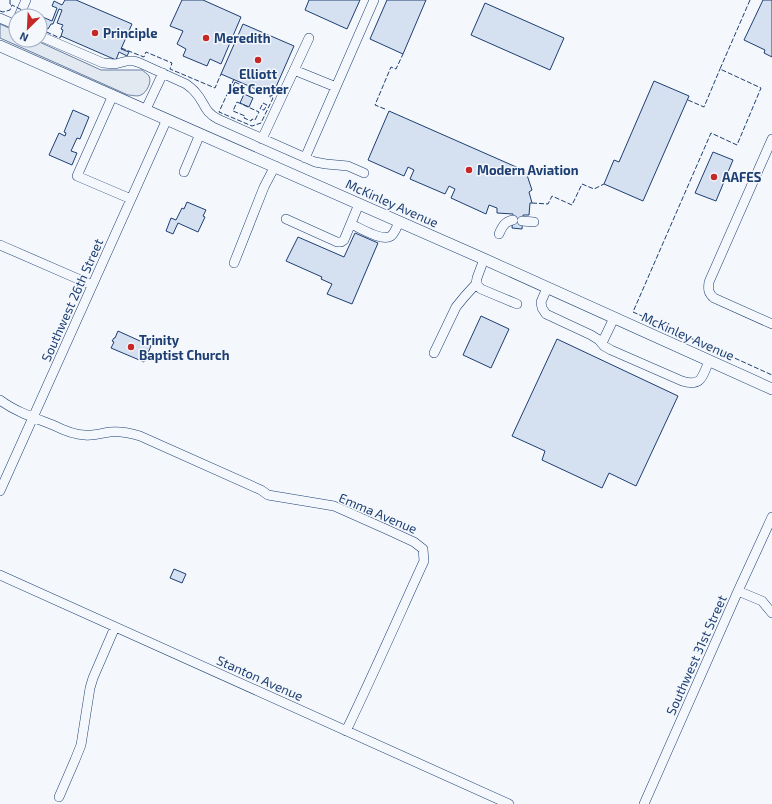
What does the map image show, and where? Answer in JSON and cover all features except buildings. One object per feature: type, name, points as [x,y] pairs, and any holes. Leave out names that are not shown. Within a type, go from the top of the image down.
[{"type":"main road","name":"McKinley Avenue","points":[[0,46],[484,259],[772,390]]},
{"type":"street","points":[[305,158],[374,0]]},
{"type":"street","points":[[262,139],[294,70],[300,61],[309,38]]},
{"type":"street","points":[[48,39],[103,63],[115,64],[134,61],[147,65],[192,88],[208,112],[213,116],[315,162],[348,166],[364,173]]},
{"type":"street","points":[[294,70],[336,87]]},
{"type":"street","points":[[146,109],[163,74]]},
{"type":"street","points":[[113,95],[77,176],[131,199]]},
{"type":"street","name":"Southwest 26th Street","points":[[0,491],[167,119]]},
{"type":"street","points":[[184,172],[200,134]]},
{"type":"street","points":[[772,139],[768,158],[709,282],[708,288],[709,292],[714,298],[772,324]]},
{"type":"street","points":[[234,263],[264,187],[275,166]]},
{"type":"street","points":[[286,219],[337,242],[341,242],[344,240],[359,204]]},
{"type":"street","points":[[499,234],[503,225],[513,220]]},
{"type":"street","points":[[522,221],[534,222]]},
{"type":"street","points":[[351,224],[384,238],[393,234],[399,222]]},
{"type":"street","points":[[0,245],[92,285]]},
{"type":"street","points":[[434,354],[456,307],[476,284],[484,259]]},
{"type":"street","points":[[476,284],[481,289],[517,304]]},
{"type":"street","points":[[547,288],[541,302],[542,308],[546,314],[591,335],[611,350],[689,383],[696,383],[700,380],[709,361]]},
{"type":"street","points":[[602,343],[614,318]]},
{"type":"street","name":"Emma Avenue","points":[[0,400],[8,406],[33,418],[76,434],[97,435],[110,432],[136,434],[261,490],[268,495],[334,506],[402,536],[414,542],[423,549],[424,561],[346,731]]},
{"type":"street","name":"Southwest 31st Street","points":[[644,804],[772,517]]},
{"type":"street","name":"Stanton Avenue","points":[[0,575],[509,804]]},
{"type":"street","points":[[738,591],[762,601],[772,614]]},
{"type":"street","points":[[59,797],[81,745],[92,678],[115,627]]},
{"type":"shaded area","points":[[0,24],[8,28],[8,42],[0,38]]},
{"type":"shaded area","points":[[48,46],[101,70],[142,70],[150,78],[148,87],[141,95],[128,95],[22,48],[48,48]]},
{"type":"fence","points":[[10,0],[10,4],[12,5]]},
{"type":"fence","points":[[750,0],[720,69],[761,88],[737,145],[711,133],[633,312],[772,375]]},
{"type":"fence","points":[[11,8],[12,5],[18,8]]},
{"type":"fence","points":[[0,11],[8,11]]},
{"type":"fence","points":[[48,33],[60,38],[61,36]]},
{"type":"fence","points":[[121,48],[144,57],[146,52],[172,63],[170,69],[215,88],[221,74]]},
{"type":"fence","points":[[385,109],[375,105],[391,67],[396,69],[403,54]]},
{"type":"fence","points":[[688,100],[704,107],[720,69]]},
{"type":"fence","points":[[234,79],[219,112],[252,126],[261,123],[273,98],[270,97],[270,95]]},
{"type":"fence","points":[[235,82],[243,86],[240,93],[232,89],[235,82]]},
{"type":"fence","points":[[237,102],[259,112],[255,120],[252,119],[251,121],[244,118],[245,116],[233,111],[237,102]]},
{"type":"fence","points":[[263,103],[267,105],[264,110],[260,109],[263,103]]},
{"type":"fence","points":[[532,203],[548,204],[552,196],[572,205],[582,184],[594,189],[604,184]]},
{"type":"place","name":"Principle","points":[[95,33]]},
{"type":"place","name":"Meredith","points":[[206,38]]},
{"type":"place","name":"Elliott Jet Center","points":[[258,60]]},
{"type":"place","name":"Modern Aviation","points":[[469,170]]},
{"type":"place","name":"AAFES","points":[[714,177]]},
{"type":"place","name":"Trinity Baptist Church","points":[[131,347]]}]
